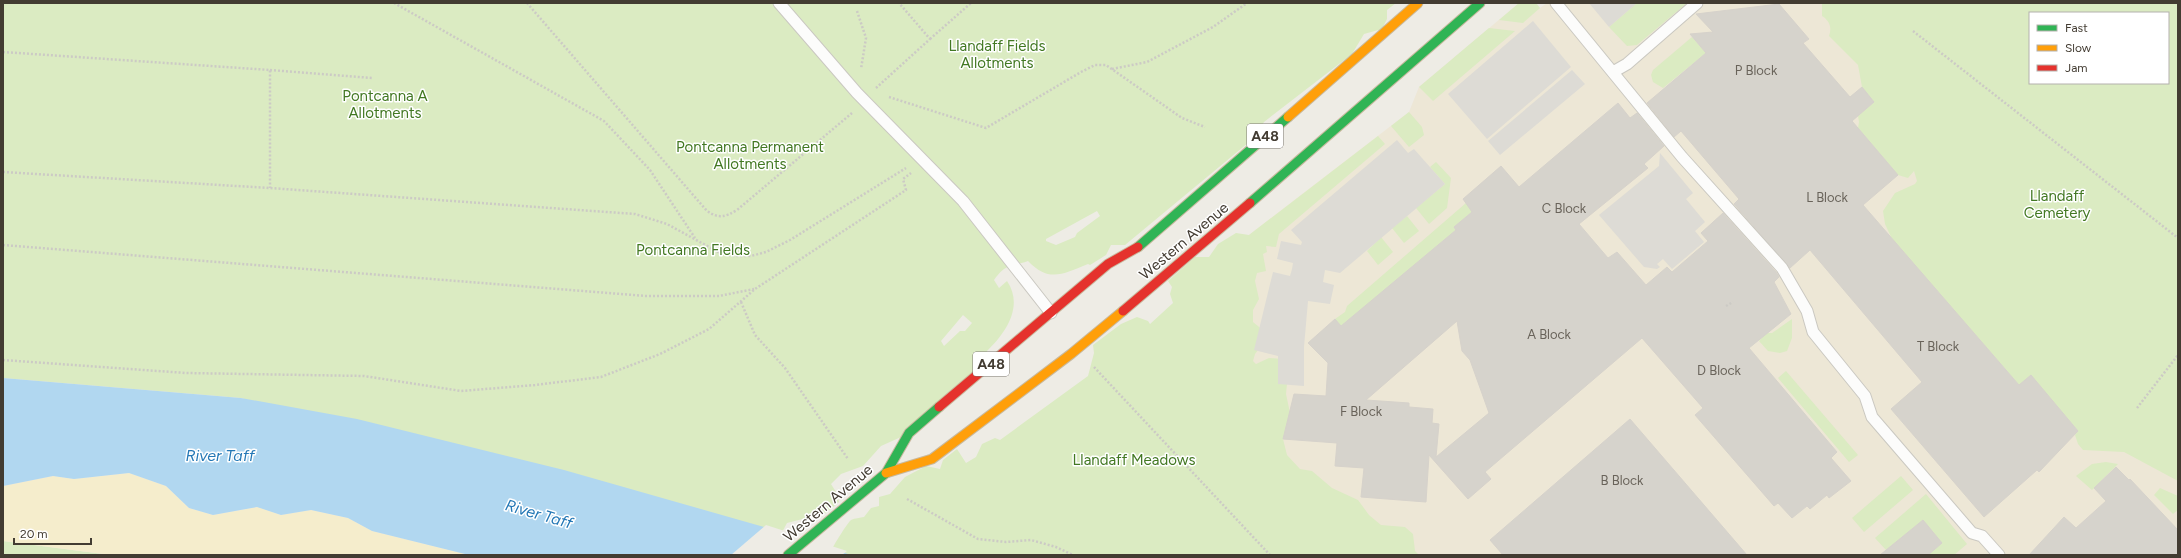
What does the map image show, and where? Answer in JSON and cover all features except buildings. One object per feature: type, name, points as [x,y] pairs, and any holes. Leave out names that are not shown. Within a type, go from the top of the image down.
[{"type":"highway","name":"Western Avenue","points":[[788,555],[886,473],[909,433],[1108,264],[1140,246],[1418,3]]},
{"type":"highway","name":"Western Avenue","points":[[886,473],[932,458],[1071,354],[1181,263],[1480,3]]},
{"type":"lane","points":[[779,3],[828,61],[974,214],[1051,313]]},
{"type":"lane","points":[[1556,3],[1702,180],[1782,268],[1807,311],[1813,332],[1865,396],[1872,417],[1972,533],[1982,536],[1999,555]]},
{"type":"lane","points":[[1614,72],[1627,64],[1697,3]]},
{"type":"path","points":[[394,3],[604,121],[650,170],[695,238]]},
{"type":"path","points":[[527,3],[707,211],[714,216],[725,217],[737,210],[865,100],[901,64],[971,3]]},
{"type":"path","points":[[899,3],[930,38]]},
{"type":"path","points":[[1111,69],[1147,62],[1214,27],[1247,3]]},
{"type":"path","points":[[857,11],[866,38],[860,72]]},
{"type":"path","points":[[1913,31],[2178,238]]},
{"type":"path","points":[[3,52],[372,78]]},
{"type":"path","points":[[883,96],[986,128],[1095,65],[1106,65],[1182,118],[1204,127]]},
{"type":"path","points":[[270,70],[270,188]]},
{"type":"path","points":[[3,172],[270,188],[635,214],[667,224],[720,253],[734,256],[751,256],[766,252],[790,240],[923,159]]},
{"type":"path","points":[[3,360],[186,373],[364,376],[461,390],[535,385],[601,377],[660,354],[713,327],[755,289],[906,190],[903,179],[923,159]]},
{"type":"path","points":[[3,245],[646,296],[719,296],[755,289]]},
{"type":"path","points":[[740,302],[755,335],[785,368],[848,459]]},
{"type":"path","points":[[1726,306],[1733,302]]},
{"type":"path","points":[[2137,408],[2178,355]]},
{"type":"path","points":[[1092,365],[1270,555]]},
{"type":"path","points":[[907,499],[978,539],[1006,542],[1031,540],[1056,546],[1073,555]]},
{"type":"shaded area","points":[[1519,3],[1536,3],[1540,8],[1547,3],[1874,3],[2178,453],[2178,555],[1333,555],[1245,447],[1241,241],[1409,112],[1419,87]]},
{"type":"shaded area","points":[[1589,3],[1637,3],[1609,27]]},
{"type":"shaded area","points":[[1533,21],[1571,67],[1487,139],[1448,94]]},
{"type":"shaded area","points":[[1572,70],[1585,84],[1500,155],[1488,141]]},
{"type":"shaded area","points":[[1397,140],[1408,153],[1414,149],[1445,184],[1340,273],[1325,270],[1323,282],[1334,285],[1330,304],[1308,301],[1304,347],[1304,386],[1278,384],[1278,356],[1254,350],[1273,272],[1290,276],[1292,269],[1293,263],[1277,259],[1281,241],[1301,245],[1302,242],[1291,230]]},
{"type":"shaded area","points":[[1660,153],[1693,193],[1686,199],[1705,222],[1695,231],[1704,242],[1672,269],[1663,259],[1657,264],[1660,267],[1657,269],[1644,267],[1599,215],[1659,166]]},
{"type":"green space","name":"Pontcanna Fields","points":[[3,3],[1396,3],[1387,10],[1387,19],[1382,29],[1364,34],[1352,54],[1264,122],[1254,138],[1125,245],[1111,245],[1106,255],[1090,265],[1088,264],[1064,273],[1050,274],[1043,272],[1028,261],[1009,266],[1002,271],[994,280],[999,288],[1007,281],[1012,290],[1014,300],[1013,309],[1006,328],[1001,336],[987,351],[988,360],[901,437],[881,446],[863,466],[841,474],[831,484],[836,492],[839,502],[826,513],[787,523],[778,540],[241,398],[3,378]],"holes":[[[1097,211],[1100,216],[1077,233],[1075,237],[1056,245],[1046,241],[1046,239]],[[963,315],[972,323],[965,331],[960,331],[944,346],[941,341]]]},
{"type":"green space","points":[[1519,3],[1536,3],[1540,8],[1523,23],[1499,20]]},
{"type":"green space","points":[[1637,3],[1687,3],[1637,45],[1627,46],[1609,27]]},
{"type":"green space","name":"Llandaff Cemetery","points":[[1822,3],[2178,3],[2178,481],[2124,452],[2083,450],[2078,444],[2075,435],[2078,431],[2031,376],[2019,385],[1892,239],[1885,224],[1883,211],[1895,193],[1915,184],[1917,181],[1914,171],[1908,178],[1898,175],[1858,128],[1858,116],[1874,102],[1862,87],[1858,65],[1829,36],[1830,25],[1822,16]]},
{"type":"green space","points":[[1489,28],[1515,31],[1433,101],[1419,87]]},
{"type":"green space","points":[[1692,37],[1706,53],[1663,88],[1653,82],[1651,75],[1653,70]]},
{"type":"green space","points":[[1409,112],[1422,127],[1424,135],[1409,147],[1391,126]]},
{"type":"green space","name":"Llandaff Meadows","points":[[1378,136],[1385,144],[1279,234],[1276,247],[1266,246],[1267,252],[1263,254],[1266,271],[1257,273],[1255,281],[1259,299],[1253,310],[1253,322],[1264,331],[1262,345],[1255,354],[1253,361],[1256,364],[1269,358],[1283,359],[1288,373],[1286,394],[1290,413],[1283,439],[1287,455],[1300,469],[1312,471],[1332,488],[1358,500],[1369,515],[1381,525],[1405,527],[1413,534],[1415,551],[1419,555],[829,555],[851,520],[864,517],[871,508],[879,506],[879,497],[890,494],[905,477],[926,466],[940,469],[943,460],[957,449],[966,463],[976,457],[982,444],[995,438],[1000,440],[1088,376],[1094,353],[1093,345],[1121,324],[1137,317],[1148,321],[1150,324],[1173,303],[1170,294],[1172,287],[1168,281],[1195,257],[1209,257],[1218,244],[1236,233],[1249,235]]},
{"type":"green space","points":[[1436,162],[1451,178],[1447,208],[1429,224],[1416,208],[1445,184],[1430,167]]},
{"type":"green space","points":[[1466,203],[1473,211],[1454,227],[1456,230],[1360,311],[1351,337],[1335,319],[1345,312],[1347,306]]},
{"type":"green space","points":[[1407,216],[1419,231],[1404,243],[1392,228]]},
{"type":"green space","points":[[1381,237],[1393,252],[1378,265],[1367,251]]},
{"type":"green space","points":[[1792,319],[1792,338],[1787,351],[1780,353],[1768,351],[1759,341],[1766,333],[1772,333]]},
{"type":"green space","points":[[1786,371],[1858,455],[1849,462],[1778,378]]},
{"type":"green space","points":[[2106,462],[2118,464],[2092,490],[2076,476],[2092,464]]},
{"type":"green space","points":[[1901,476],[1913,490],[1864,532],[1852,518]]},
{"type":"green space","points":[[2160,488],[2178,496],[2178,510],[2173,514],[2154,495]]},
{"type":"green space","points":[[1926,494],[1967,544],[1954,555],[1928,555],[1942,543],[1923,520],[1886,550],[1875,538]]},
{"type":"green space","points":[[3,541],[111,555],[3,555]]},
{"type":"sand","points":[[129,473],[166,486],[189,508],[213,515],[258,507],[281,515],[311,510],[348,518],[372,531],[469,555],[111,555],[3,541],[3,486],[53,476],[74,479]]},
{"type":"water","name":"River Taff","points":[[3,378],[241,398],[357,419],[564,470],[764,527],[851,555],[469,555],[372,531],[348,518],[311,510],[281,515],[257,507],[213,515],[189,508],[166,486],[129,473],[74,479],[53,476],[3,486]]},
{"type":"pier","points":[[766,525],[847,551],[842,555],[731,555]]},
{"type":"traffic: fast","points":[[1250,203],[1480,3]]},
{"type":"traffic: fast","points":[[1138,247],[1288,117]]},
{"type":"traffic: fast","points":[[788,555],[886,473],[909,433],[939,407]]},
{"type":"traffic: slow","points":[[1288,117],[1418,3]]},
{"type":"traffic: slow","points":[[886,473],[932,459],[1071,354],[1123,311]]},
{"type":"traffic: jam","points":[[1123,311],[1250,203]]},
{"type":"traffic: jam","points":[[939,407],[1108,264],[1138,247]]},
{"type":"park label","name":"Llandaff Fields Allotments","points":[[997,54]]},
{"type":"park label","name":"Pontcanna A Allotments","points":[[385,104]]},
{"type":"park label","name":"Pontcanna Permanent Allotments","points":[[750,156]]}]
